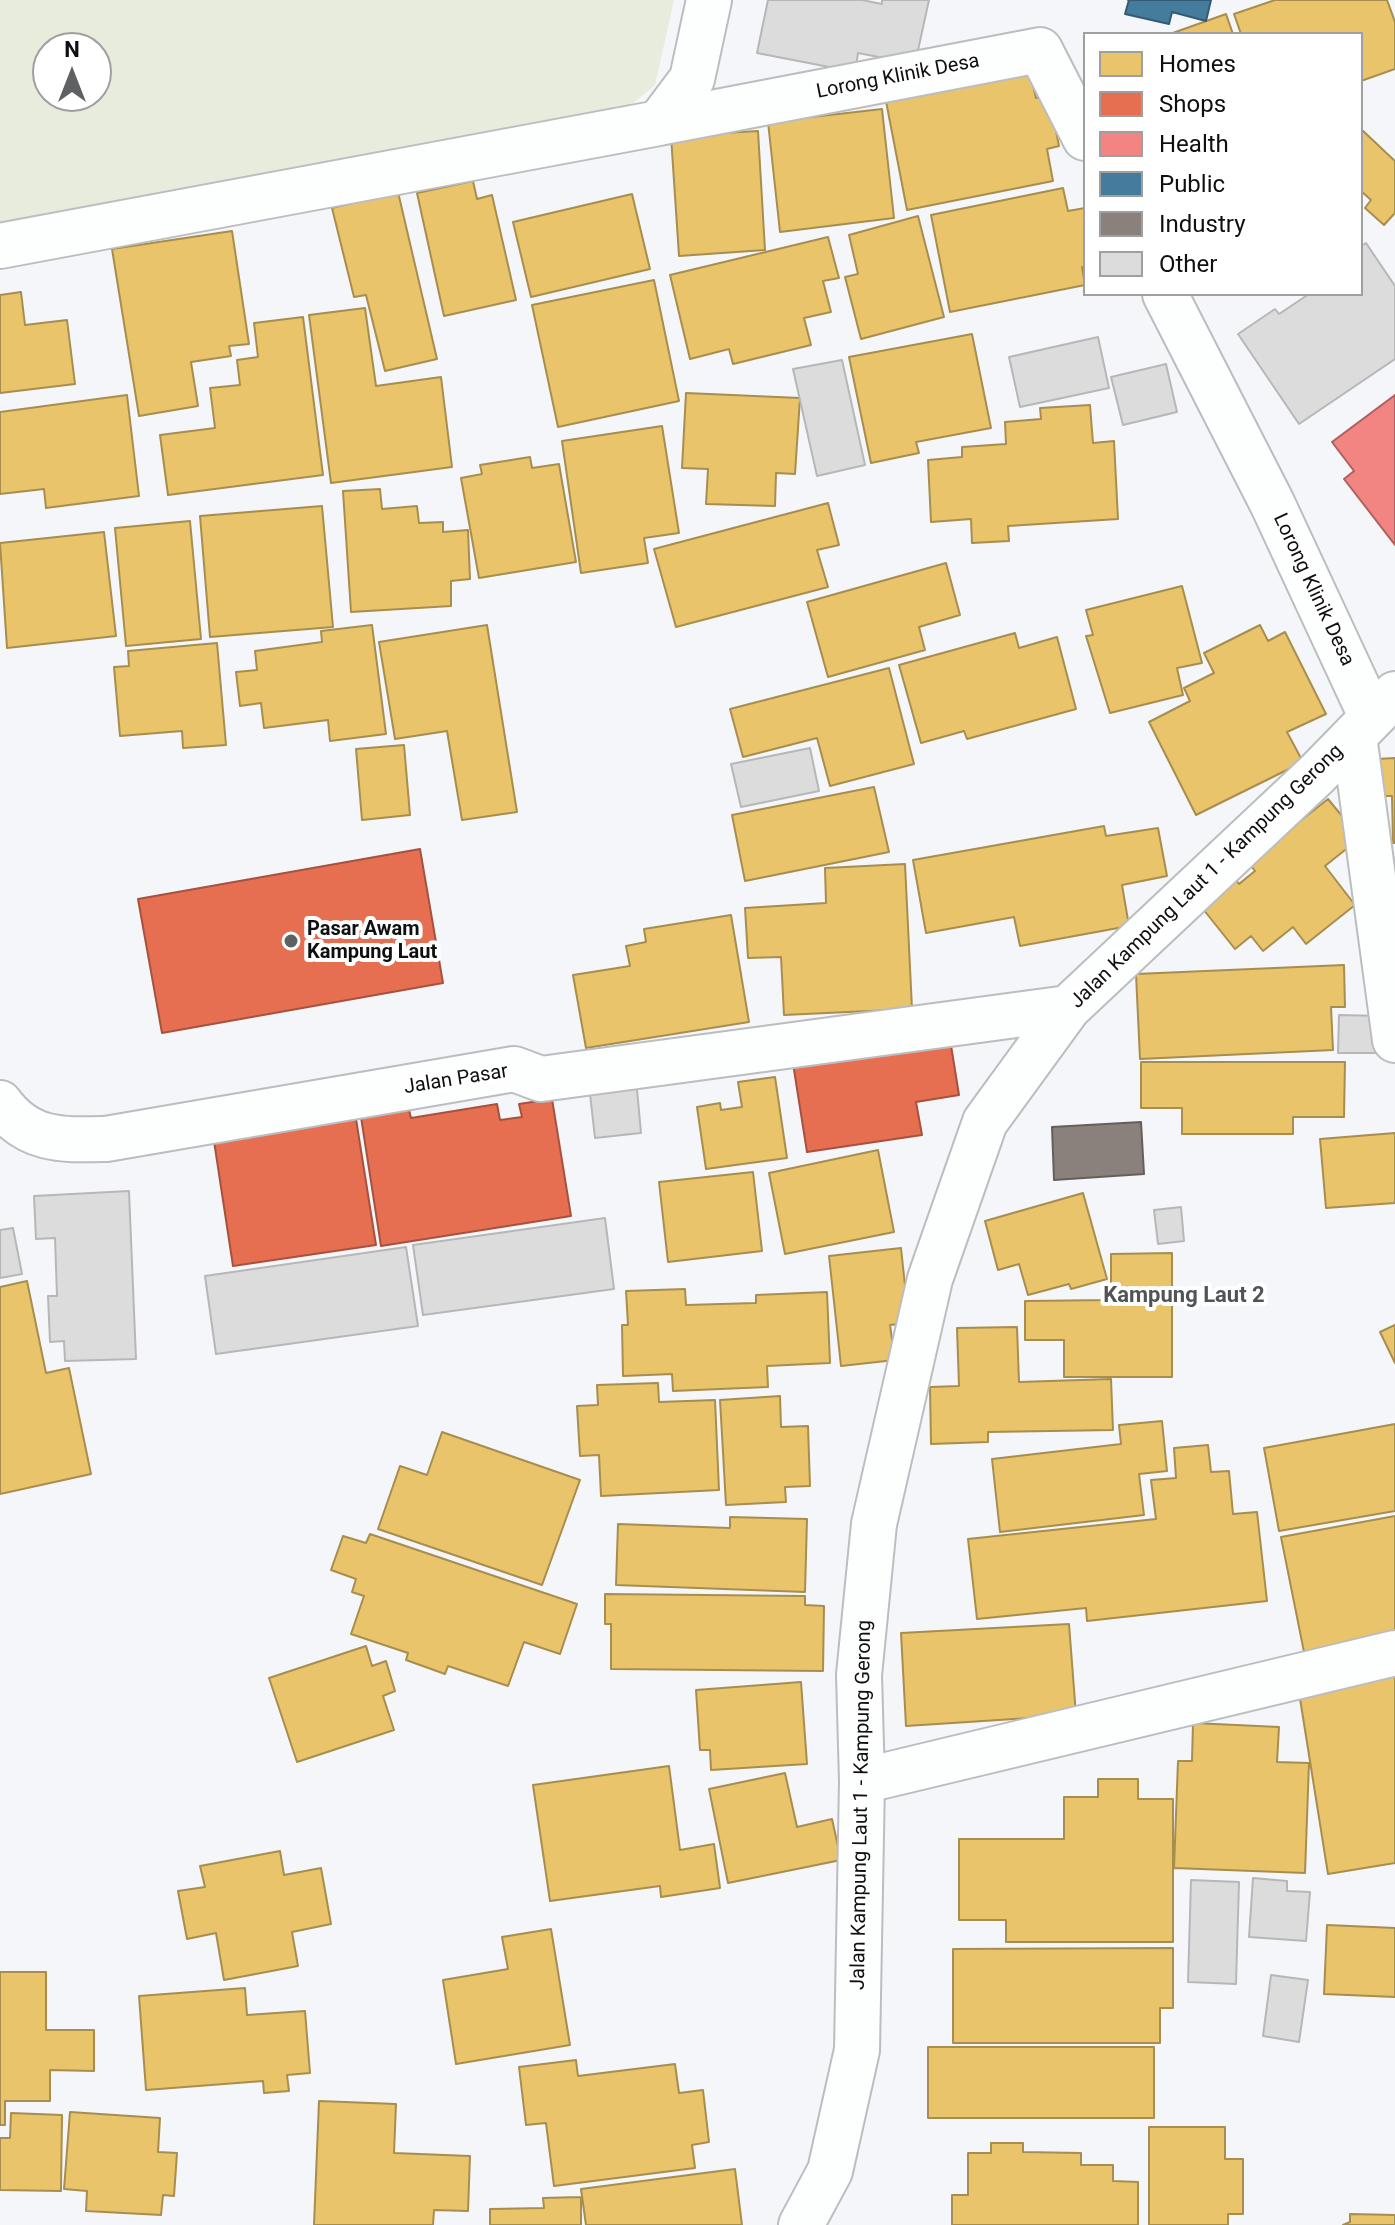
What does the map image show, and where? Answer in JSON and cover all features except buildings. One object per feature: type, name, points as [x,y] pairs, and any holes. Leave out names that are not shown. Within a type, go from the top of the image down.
[{"type":"street","points":[[0,246],[659,123],[692,79],[709,0]]},
{"type":"street","name":"Lorong Klinik Desa","points":[[659,123],[1040,50],[1083,134]]},
{"type":"street","name":"Lorong Klinik Desa","points":[[1166,296],[1272,503],[1373,716],[1395,1040]]},
{"type":"street","name":"Jalan Kampung Laut 1 - Kampung Gerong","points":[[801,2225],[830,2171],[857,2050],[862,1781],[859,1675],[874,1524],[930,1279],[985,1122],[1068,1008],[1373,716]]},
{"type":"street","name":"Jalan Pasar","points":[[0,1103],[9,1116],[49,1140],[106,1139],[514,1069],[541,1079],[1068,1008]]},
{"type":"street","points":[[862,1781],[1395,1653]]},
{"type":"green space","points":[[0,0],[674,0],[655,85],[620,114],[0,229]]},
{"type":"place","name":"Pasar Awam Kampung Laut","points":[[291,941]]},
{"type":"district","name":"Kampung Laut 2","points":[[1184,1296]]}]
